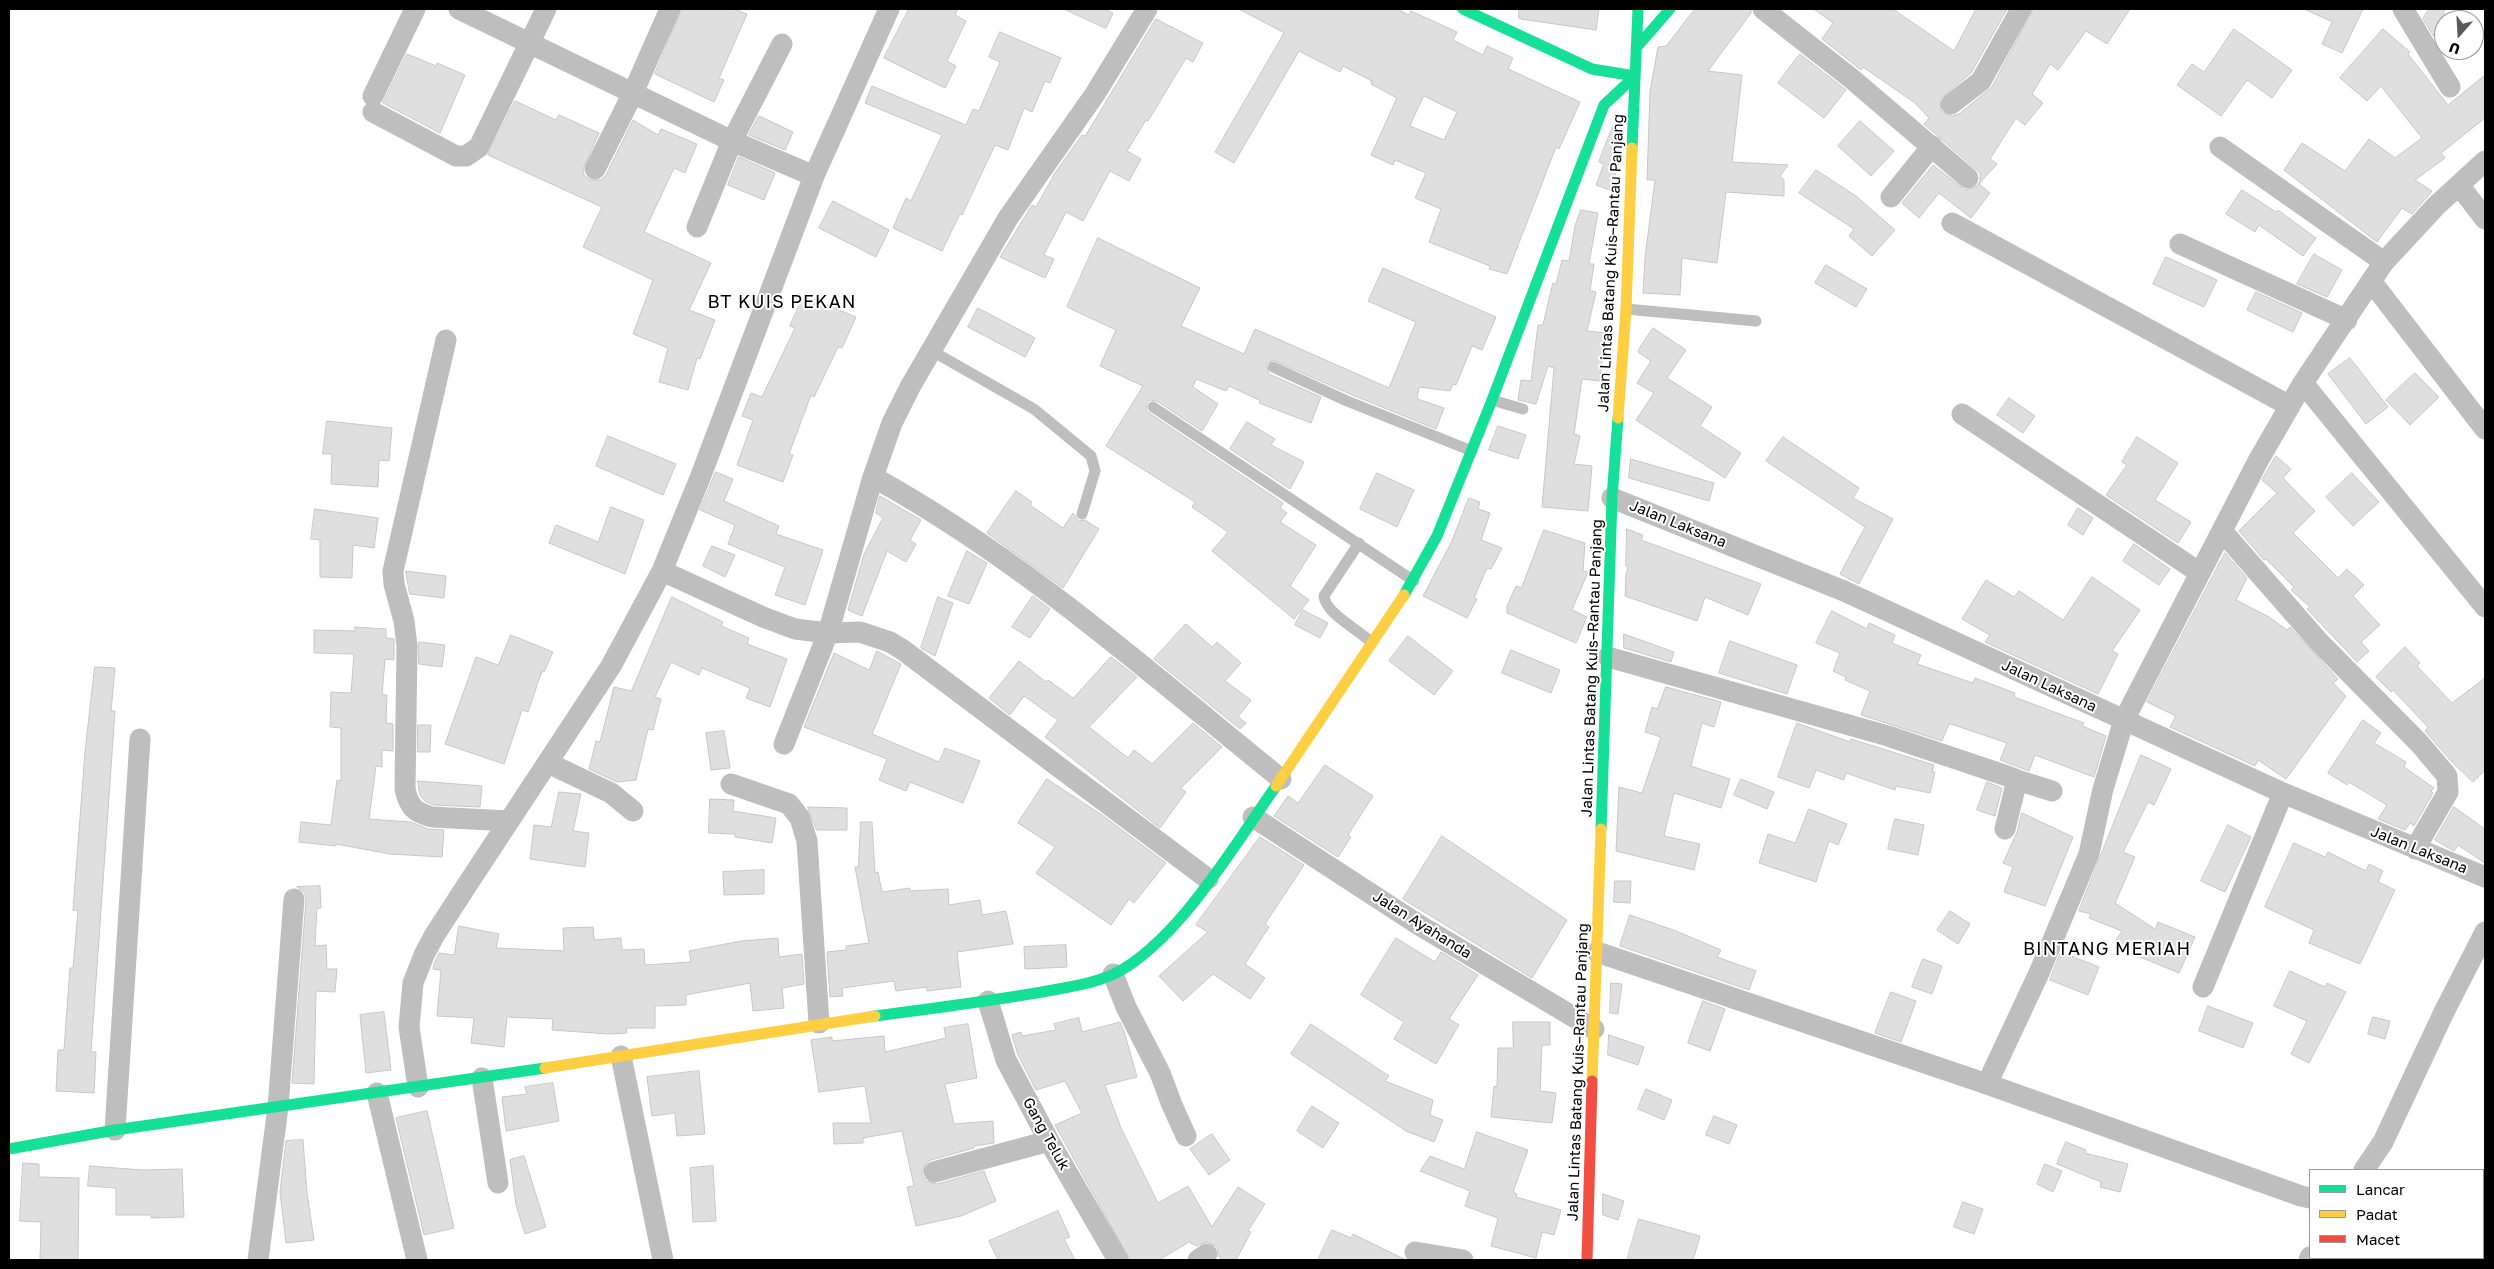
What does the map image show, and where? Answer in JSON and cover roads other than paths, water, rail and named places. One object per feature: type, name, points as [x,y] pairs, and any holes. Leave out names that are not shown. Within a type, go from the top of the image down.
[{"type":"street","points":[[415,9],[373,104],[456,156],[466,156],[479,147],[546,9]]},
{"type":"street","points":[[459,9],[732,141],[814,176]]},
{"type":"street","points":[[595,169],[633,93],[670,9]]},
{"type":"street","points":[[418,1087],[409,1026],[414,983],[434,936],[610,666],[662,572],[700,478],[814,176],[889,9]]},
{"type":"street","points":[[784,744],[828,633],[873,477],[892,423],[1008,218],[1095,94],[1147,9]]},
{"type":"street","points":[[1463,9],[1592,69],[1635,76]]},
{"type":"street","name":"Jalan Lintas Batang Kuis–Rantau Panjang","points":[[1587,1260],[1586,1198],[1598,952],[1612,498],[1626,309],[1638,9]]},
{"type":"street","points":[[1636,48],[1670,9]]},
{"type":"street","points":[[1763,9],[1932,146],[1968,178]]},
{"type":"street","points":[[1951,104],[1981,81],[2021,9]]},
{"type":"street","points":[[2403,9],[2450,87]]},
{"type":"street","points":[[697,227],[732,141],[782,44]]},
{"type":"street","points":[[9,1149],[115,1130],[482,1078],[819,1023],[988,1000],[1079,985],[1113,974],[1154,945],[1182,918],[1281,779],[1414,582],[1437,536],[1472,451],[1604,105],[1635,76]]},
{"type":"street","points":[[1891,197],[1932,146]]},
{"type":"street","points":[[2220,147],[2384,262]]},
{"type":"street","points":[[1987,1084],[2039,973],[2089,854],[2103,789],[2124,720],[2222,531],[2303,383],[2347,320],[2384,262],[2436,206],[2485,161]]},
{"type":"street","points":[[2459,185],[2485,219]]},
{"type":"street","points":[[1952,223],[2290,406]]},
{"type":"street","points":[[2180,244],[2347,320]]},
{"type":"street","points":[[2371,281],[2485,429]]},
{"type":"street","points":[[446,340],[394,572],[394,584],[404,621],[407,646],[405,789],[410,806],[421,814],[432,817],[509,821]]},
{"type":"street","points":[[2303,383],[2485,607]]},
{"type":"street","points":[[1962,414],[2200,573]]},
{"type":"street","points":[[873,477],[944,519],[1076,613],[1281,779]]},
{"type":"street","name":"Jalan Laksana","points":[[1612,498],[1844,591],[2283,793],[2485,877]]},
{"type":"street","points":[[2222,531],[2319,642],[2420,744],[2447,776],[2448,792],[2415,849]]},
{"type":"street","points":[[662,572],[763,617],[795,629],[828,633],[860,632],[890,642],[1208,879]]},
{"type":"street","points":[[1608,657],[1888,736],[2052,791]]},
{"type":"street","points":[[115,1130],[140,739]]},
{"type":"street","points":[[548,763],[611,793],[633,811]]},
{"type":"street","points":[[2005,829],[2017,780]]},
{"type":"street","points":[[731,784],[789,804],[800,818],[806,841],[819,1023]]},
{"type":"street","points":[[2203,987],[2283,793]]},
{"type":"street","name":"Jalan Ayahanda","points":[[1253,817],[1419,925],[1594,1029]]},
{"type":"street","points":[[258,1260],[278,1106],[294,899]]},
{"type":"street","points":[[2365,1169],[2383,1142],[2444,1012],[2485,932]]},
{"type":"street","points":[[1598,952],[1987,1084],[2309,1198]]},
{"type":"street","points":[[1113,974],[1126,1007],[1160,1073],[1186,1136]]},
{"type":"street","name":"Gang Teluk","points":[[988,1000],[1006,1060],[1049,1141],[1118,1260]]},
{"type":"street","points":[[621,1056],[663,1260]]},
{"type":"street","points":[[482,1078],[498,1183]]},
{"type":"street","points":[[377,1093],[417,1260]]},
{"type":"street","points":[[934,1172],[1049,1141]]},
{"type":"street","points":[[1415,1252],[1463,1260]]},
{"type":"lane","points":[[1626,309],[1756,321]]},
{"type":"lane","points":[[932,351],[1034,409],[1091,456],[1095,471],[1082,514]]},
{"type":"lane","points":[[1273,367],[1348,401],[1472,451]]},
{"type":"lane","points":[[1492,400],[1523,409]]},
{"type":"lane","points":[[1153,406],[1359,543],[1414,582]]},
{"type":"lane","points":[[1359,543],[1324,596],[1324,603],[1331,611],[1372,642]]},
{"type":"district","name":"BT KUIS PEKAN","points":[[782,302]]},
{"type":"district","name":"BINTANG MERIAH","points":[[2107,949]]}]
